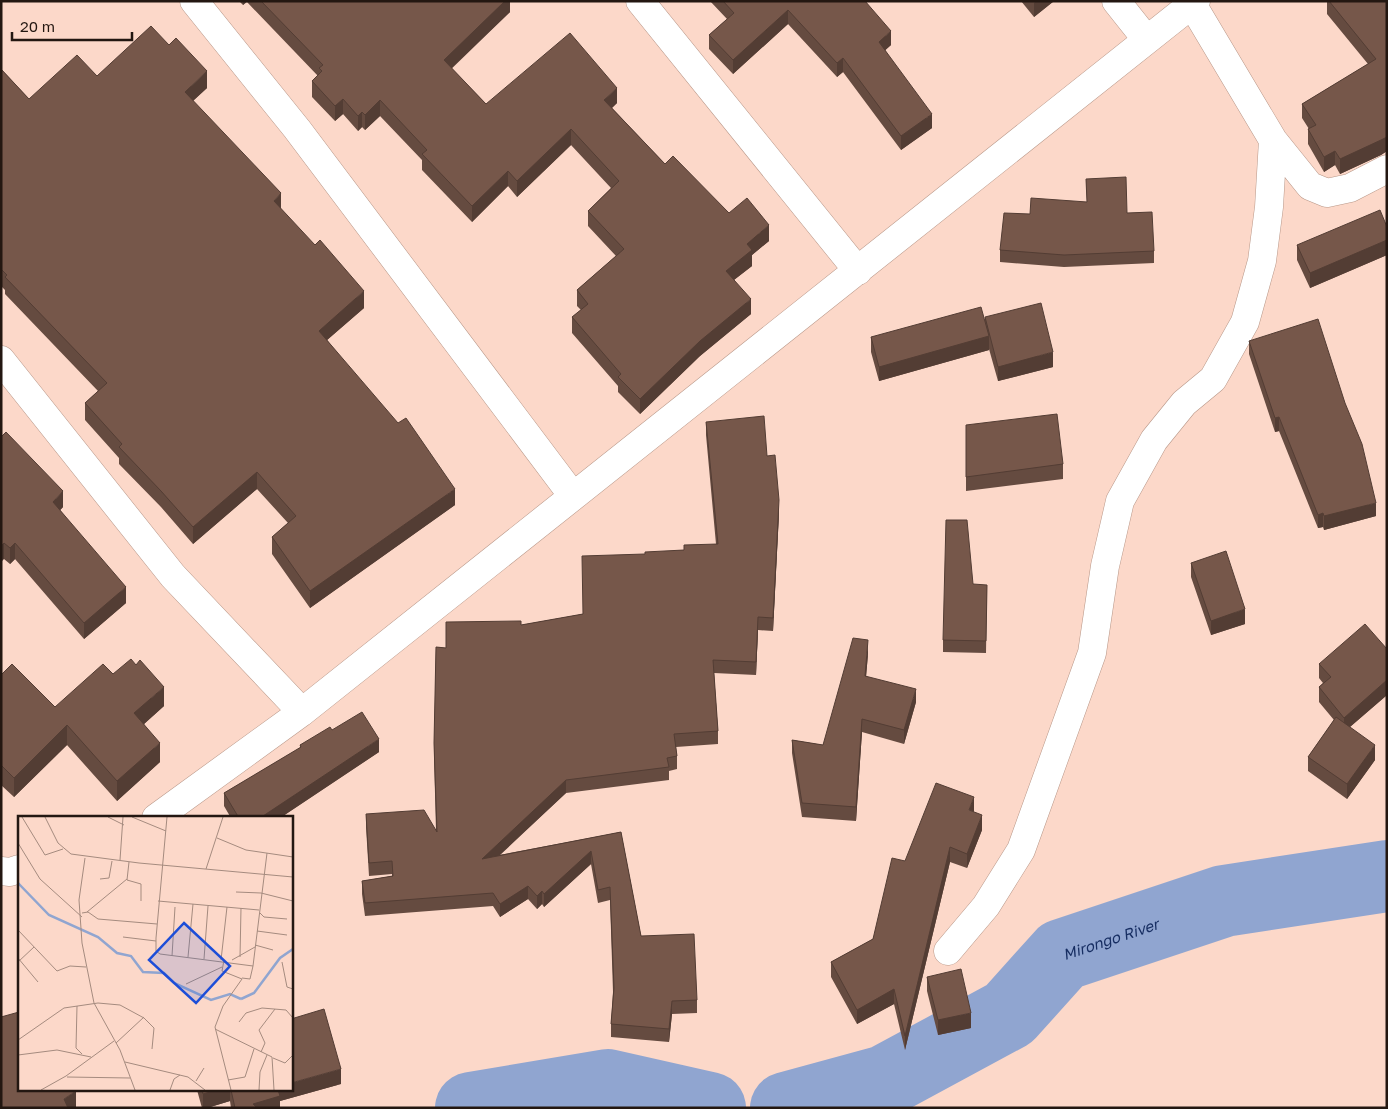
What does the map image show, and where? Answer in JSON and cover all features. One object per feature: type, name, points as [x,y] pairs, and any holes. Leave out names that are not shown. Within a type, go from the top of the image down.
[{"type":"street","points":[[194,1],[297,129],[573,496]]},
{"type":"street","points":[[640,1],[858,270]]},
{"type":"street","points":[[1116,1],[1147,40]]},
{"type":"street","points":[[159,816],[302,712],[1194,3],[1273,140],[1310,186],[1327,193],[1350,188],[1387,169]]},
{"type":"street","points":[[948,951],[986,906],[1021,850],[1092,653],[1105,566],[1120,501],[1154,440],[1184,404],[1214,379],[1246,322],[1262,261],[1269,207],[1273,140]]},
{"type":"street","points":[[1,360],[173,576],[302,712]]},
{"type":"street","points":[[1,871],[18,870]]},
{"type":"building","points":[[261,1],[505,1],[444,60],[486,104],[570,33],[617,88],[604,100],[665,164],[673,156],[729,213],[747,198],[769,225],[747,244],[752,250],[726,271],[751,299],[700,341],[640,399],[618,377],[621,374],[572,317],[588,304],[577,290],[624,249],[588,211],[619,181],[571,129],[517,181],[508,171],[472,206],[422,154],[427,150],[380,100],[365,115],[362,112],[358,116],[343,99],[335,106],[312,81],[322,71],[319,68],[323,65]]},
{"type":"building","points":[[723,1],[865,1],[891,31],[879,42],[932,114],[901,136],[843,58],[837,63],[788,10],[733,60],[709,35],[734,13]]},
{"type":"building","points":[[1329,1],[1387,1],[1387,137],[1340,159],[1335,151],[1324,157],[1308,129],[1316,125],[1302,104],[1376,59]]},
{"type":"building","points":[[151,26],[169,45],[176,38],[207,71],[185,92],[281,193],[274,201],[315,245],[320,240],[364,291],[319,331],[398,423],[406,418],[455,489],[310,591],[272,537],[296,516],[257,472],[193,527],[119,447],[122,444],[85,403],[107,383],[5,277],[7,275],[1,269],[1,69],[29,99],[77,55],[97,76]]},
{"type":"building","points":[[1126,177],[1127,213],[1152,212],[1154,251],[1064,255],[1000,250],[1004,213],[1030,214],[1031,198],[1087,202],[1086,179]]},
{"type":"building","points":[[1380,210],[1387,227],[1387,240],[1310,273],[1297,245]]},
{"type":"building","points":[[1041,303],[1053,352],[998,367],[985,317]]},
{"type":"building","points":[[981,307],[989,336],[879,367],[871,337]]},
{"type":"building","points":[[1318,319],[1345,403],[1362,444],[1376,503],[1324,516],[1323,513],[1318,515],[1279,417],[1275,418],[1249,341]]},
{"type":"building","points":[[1057,414],[1063,464],[966,477],[966,425]]},
{"type":"building","points":[[764,416],[767,456],[775,455],[779,500],[773,618],[758,617],[756,662],[713,660],[718,731],[674,734],[677,756],[667,758],[669,767],[566,780],[482,859],[621,832],[641,936],[694,934],[697,1000],[672,1001],[669,1029],[611,1024],[614,988],[610,887],[598,890],[591,851],[544,894],[542,891],[537,896],[528,886],[500,904],[493,893],[365,903],[362,881],[393,876],[392,861],[369,863],[366,814],[424,810],[437,832],[434,743],[436,647],[446,648],[446,622],[521,621],[521,625],[583,614],[582,556],[645,554],[645,552],[684,550],[684,545],[718,544],[706,422]]},
{"type":"building","points":[[6,432],[63,491],[53,502],[126,587],[84,623],[15,543],[10,548],[4,543],[1,546],[1,437]]},
{"type":"building","points":[[946,520],[967,520],[973,584],[987,585],[986,641],[943,640]]},
{"type":"building","points":[[1226,551],[1245,609],[1211,621],[1191,563]]},
{"type":"building","points":[[1365,624],[1387,649],[1387,680],[1344,718],[1319,687],[1331,677],[1319,664]]},
{"type":"building","points":[[853,638],[868,640],[865,676],[916,689],[904,730],[862,719],[856,807],[802,803],[792,740],[823,745]]},
{"type":"building","points":[[131,659],[136,665],[140,660],[164,687],[134,713],[160,743],[117,781],[67,725],[14,778],[1,765],[1,675],[12,664],[55,707],[103,664],[113,674]]},
{"type":"building","points":[[362,712],[379,739],[263,816],[238,816],[224,793],[301,747],[300,745],[330,727],[332,730]]},
{"type":"building","points":[[1336,717],[1375,745],[1347,784],[1308,757]]},
{"type":"building","points":[[936,783],[974,797],[969,810],[982,815],[967,854],[950,847],[905,1036],[894,989],[857,1010],[831,962],[873,939],[892,858],[905,861]]},
{"type":"building","points":[[961,969],[971,1013],[938,1020],[927,977]]},
{"type":"building","points":[[324,1009],[341,1069],[292,1083],[292,1019]]},
{"type":"building","points":[[18,1012],[18,1092],[74,1092],[64,1099],[68,1108],[1,1108],[1,1017]]},
{"type":"building","points":[[231,1092],[279,1092],[280,1096],[253,1104],[257,1108],[235,1108]]},
{"type":"waterway","name":"Mirongo River","points":[[786,1108],[885,1081],[1009,1014],[1062,955],[1224,901],[1387,876]]},
{"type":"waterway","name":"Mirongo River","points":[[471,1108],[608,1085],[710,1108]]}]
